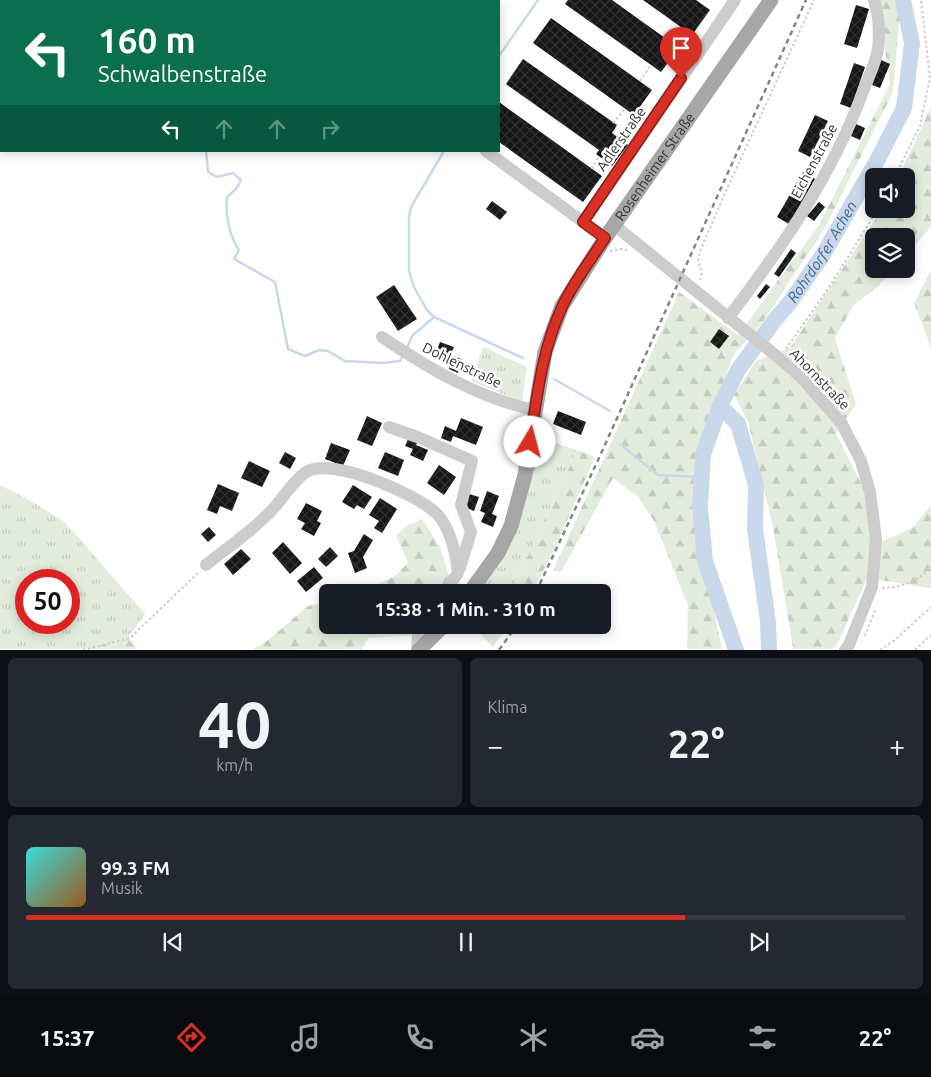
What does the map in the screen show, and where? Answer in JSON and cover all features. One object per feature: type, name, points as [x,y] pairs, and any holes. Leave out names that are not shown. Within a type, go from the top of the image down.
[{"type":"main road","name":"Rosenheimer Straße","points":[[476,584],[498,553],[511,526],[525,474],[545,352],[562,306],[605,238],[771,0]]},
{"type":"main road","points":[[418,650],[435,634]]},
{"type":"street","name":"Adlerstraße","points":[[583,222],[735,0]]},
{"type":"street","name":"Eichenstraße","points":[[728,318],[785,240],[816,193],[854,117],[878,50],[879,16],[874,0]]},
{"type":"street","points":[[487,152],[605,238]]},
{"type":"street","name":"Ahornstraße","points":[[614,225],[803,379],[842,424],[861,461],[870,492],[876,539],[879,589],[845,650]]},
{"type":"street","name":"Dohlenstraße","points":[[382,337],[413,358],[492,398],[535,410]]},
{"type":"street","points":[[388,427],[420,438],[472,461],[461,505],[470,532],[458,572],[450,584]]},
{"type":"street","points":[[206,565],[274,508],[307,472],[323,469],[352,472],[406,493],[437,513],[451,536],[458,572]]},
{"type":"street","points":[[418,634],[418,650]]},
{"type":"path","points":[[694,290],[702,272],[698,261],[701,249],[814,0]]},
{"type":"path","points":[[899,168],[920,126],[930,78],[921,0]]},
{"type":"path","points":[[675,45],[685,30]]},
{"type":"path","points":[[640,81],[651,65]]},
{"type":"path","points":[[613,123],[625,109]]},
{"type":"path","points":[[592,169],[599,156]]},
{"type":"path","points":[[775,355],[826,292],[872,218]]},
{"type":"path","points":[[83,650],[130,638],[206,565]]},
{"type":"path","points":[[879,589],[896,587],[918,580],[931,568]]},
{"type":"path","points":[[862,642],[877,605]]},
{"type":"path","points":[[880,650],[896,639],[931,607]]},
{"type":"path","points":[[915,650],[931,635]]},
{"type":"green space","points":[[878,0],[897,0],[900,13],[893,92],[825,228],[762,323],[734,354],[697,452],[704,565],[722,649],[687,649],[688,605],[654,521],[638,497],[613,478],[561,572],[553,571],[679,292],[738,335],[819,225],[890,84]]},
{"type":"green space","points":[[931,107],[931,227],[915,245],[915,228],[869,228],[876,218],[915,218],[915,168],[903,168]]},
{"type":"green space","points":[[865,235],[865,278],[886,278],[853,306],[835,338],[856,404],[836,434],[863,487],[872,546],[912,528],[931,505],[931,588],[867,578],[838,643],[833,649],[792,649],[773,527],[748,422],[734,395],[756,361],[790,348]]},
{"type":"green space","points":[[931,270],[931,347],[914,303]]},
{"type":"green space","points":[[483,347],[527,367],[522,402],[471,381]]},
{"type":"green space","points":[[540,439],[577,450],[515,584],[481,584],[534,464]]},
{"type":"green space","points":[[577,450],[595,457],[554,550],[536,584],[515,584]]},
{"type":"green space","points":[[0,485],[65,522],[145,614],[128,638],[86,649],[0,649]]},
{"type":"green space","points":[[422,519],[440,547],[449,577],[444,584],[376,584],[394,577],[408,563],[396,535],[408,525]]},
{"type":"green space","points":[[319,604],[319,634],[418,634],[368,638],[362,649],[253,650],[268,640],[308,606]]},
{"type":"green space","points":[[480,634],[502,634],[493,647]]},
{"type":"green space","points":[[128,638],[137,649],[86,649]]},
{"type":"building","points":[[568,0],[612,0],[679,48],[661,72],[565,4]]},
{"type":"building","points":[[643,0],[696,0],[710,10],[692,35]]},
{"type":"building","points":[[856,5],[869,9],[857,48],[844,44]]},
{"type":"building","points":[[551,18],[652,90],[634,115],[533,43]]},
{"type":"building","points":[[523,59],[617,125],[612,133],[628,145],[612,166],[596,154],[599,150],[506,84]]},
{"type":"building","points":[[881,60],[890,64],[880,88],[872,85]]},
{"type":"building","points":[[854,63],[865,67],[851,108],[840,104]]},
{"type":"building","points":[[500,103],[602,176],[583,202],[500,143]]},
{"type":"building","points":[[815,115],[828,121],[810,157],[798,151]]},
{"type":"building","points":[[856,124],[865,128],[860,140],[851,136]]},
{"type":"building","points":[[803,172],[815,179],[789,224],[777,217]]},
{"type":"building","points":[[492,201],[507,212],[500,220],[486,209]]},
{"type":"building","points":[[819,202],[825,207],[814,221],[807,216]]},
{"type":"building","points":[[791,249],[796,253],[779,277],[774,274]]},
{"type":"building","points":[[766,284],[770,287],[760,299],[757,296]]},
{"type":"building","points":[[394,285],[417,319],[398,331],[376,297]]},
{"type":"building","points":[[719,329],[729,336],[719,349],[710,342]]},
{"type":"building","points":[[440,342],[454,347],[448,360],[435,355]]},
{"type":"building","points":[[454,356],[463,360],[458,373],[449,369]]},
{"type":"building","points":[[558,411],[586,422],[581,435],[553,424]]},
{"type":"building","points":[[367,416],[382,423],[372,446],[357,440]]},
{"type":"building","points":[[461,418],[483,427],[476,445],[453,436],[451,442],[441,438],[445,426],[456,431]]},
{"type":"building","points":[[409,437],[418,441],[416,445],[428,450],[423,461],[410,455],[413,449],[405,446]]},
{"type":"building","points":[[331,443],[350,450],[343,466],[325,459]]},
{"type":"building","points":[[285,452],[296,458],[290,469],[279,463]]},
{"type":"building","points":[[385,452],[404,460],[398,476],[378,468]]},
{"type":"building","points":[[249,461],[270,471],[262,487],[241,478]]},
{"type":"building","points":[[439,465],[456,477],[444,495],[427,483]]},
{"type":"building","points":[[218,484],[239,493],[232,511],[220,506],[217,514],[207,510]]},
{"type":"building","points":[[353,485],[372,497],[364,509],[357,505],[354,509],[342,502]]},
{"type":"building","points":[[487,491],[499,496],[492,514],[497,516],[493,527],[481,522],[485,513],[480,511]]},
{"type":"building","points":[[469,494],[479,497],[474,511],[464,507]]},
{"type":"building","points":[[380,498],[397,509],[382,533],[374,528],[379,521],[369,515]]},
{"type":"building","points":[[306,503],[322,511],[317,521],[321,523],[314,536],[301,529],[305,523],[297,519]]},
{"type":"building","points":[[209,527],[216,535],[208,542],[201,534]]},
{"type":"building","points":[[364,534],[373,540],[363,557],[367,568],[355,573],[348,553],[354,551]]},
{"type":"building","points":[[283,542],[302,563],[290,574],[272,553]]},
{"type":"building","points":[[330,547],[338,556],[326,567],[318,559]]},
{"type":"building","points":[[241,549],[251,559],[233,575],[224,564]]},
{"type":"building","points":[[314,567],[323,578],[306,592],[297,581]]},
{"type":"waterway","points":[[500,55],[538,0]]},
{"type":"waterway","name":"Rohrdorfer Achen","points":[[736,650],[705,561],[700,507],[703,455],[720,406],[738,370],[791,301],[824,253],[878,159],[904,108],[912,43],[903,0]]},
{"type":"waterway","points":[[206,152],[208,172],[217,177],[233,173],[241,180],[236,189],[227,197],[228,224],[239,250],[234,259],[275,282],[288,349],[305,356],[319,350],[328,351],[345,361],[383,363],[400,361],[403,355]]},
{"type":"waterway","points":[[443,152],[411,207],[409,217],[409,271],[414,287],[427,310],[434,317],[523,358]]},
{"type":"waterway","points":[[407,348],[412,336],[434,317]]},
{"type":"waterway","points":[[554,379],[610,411]]},
{"type":"waterway","name":"Rohrdorfer Achen","points":[[720,406],[738,424],[756,485],[755,529],[768,622],[769,650]]},
{"type":"waterway","points":[[620,444],[658,475],[702,477]]},
{"type":"railway","points":[[540,584],[599,458],[806,0]]},
{"type":"railway","points":[[499,650],[511,634]]},
{"type":"route","points":[[530,442],[545,352],[552,330],[562,306],[605,238],[583,222],[681,78]]}]
